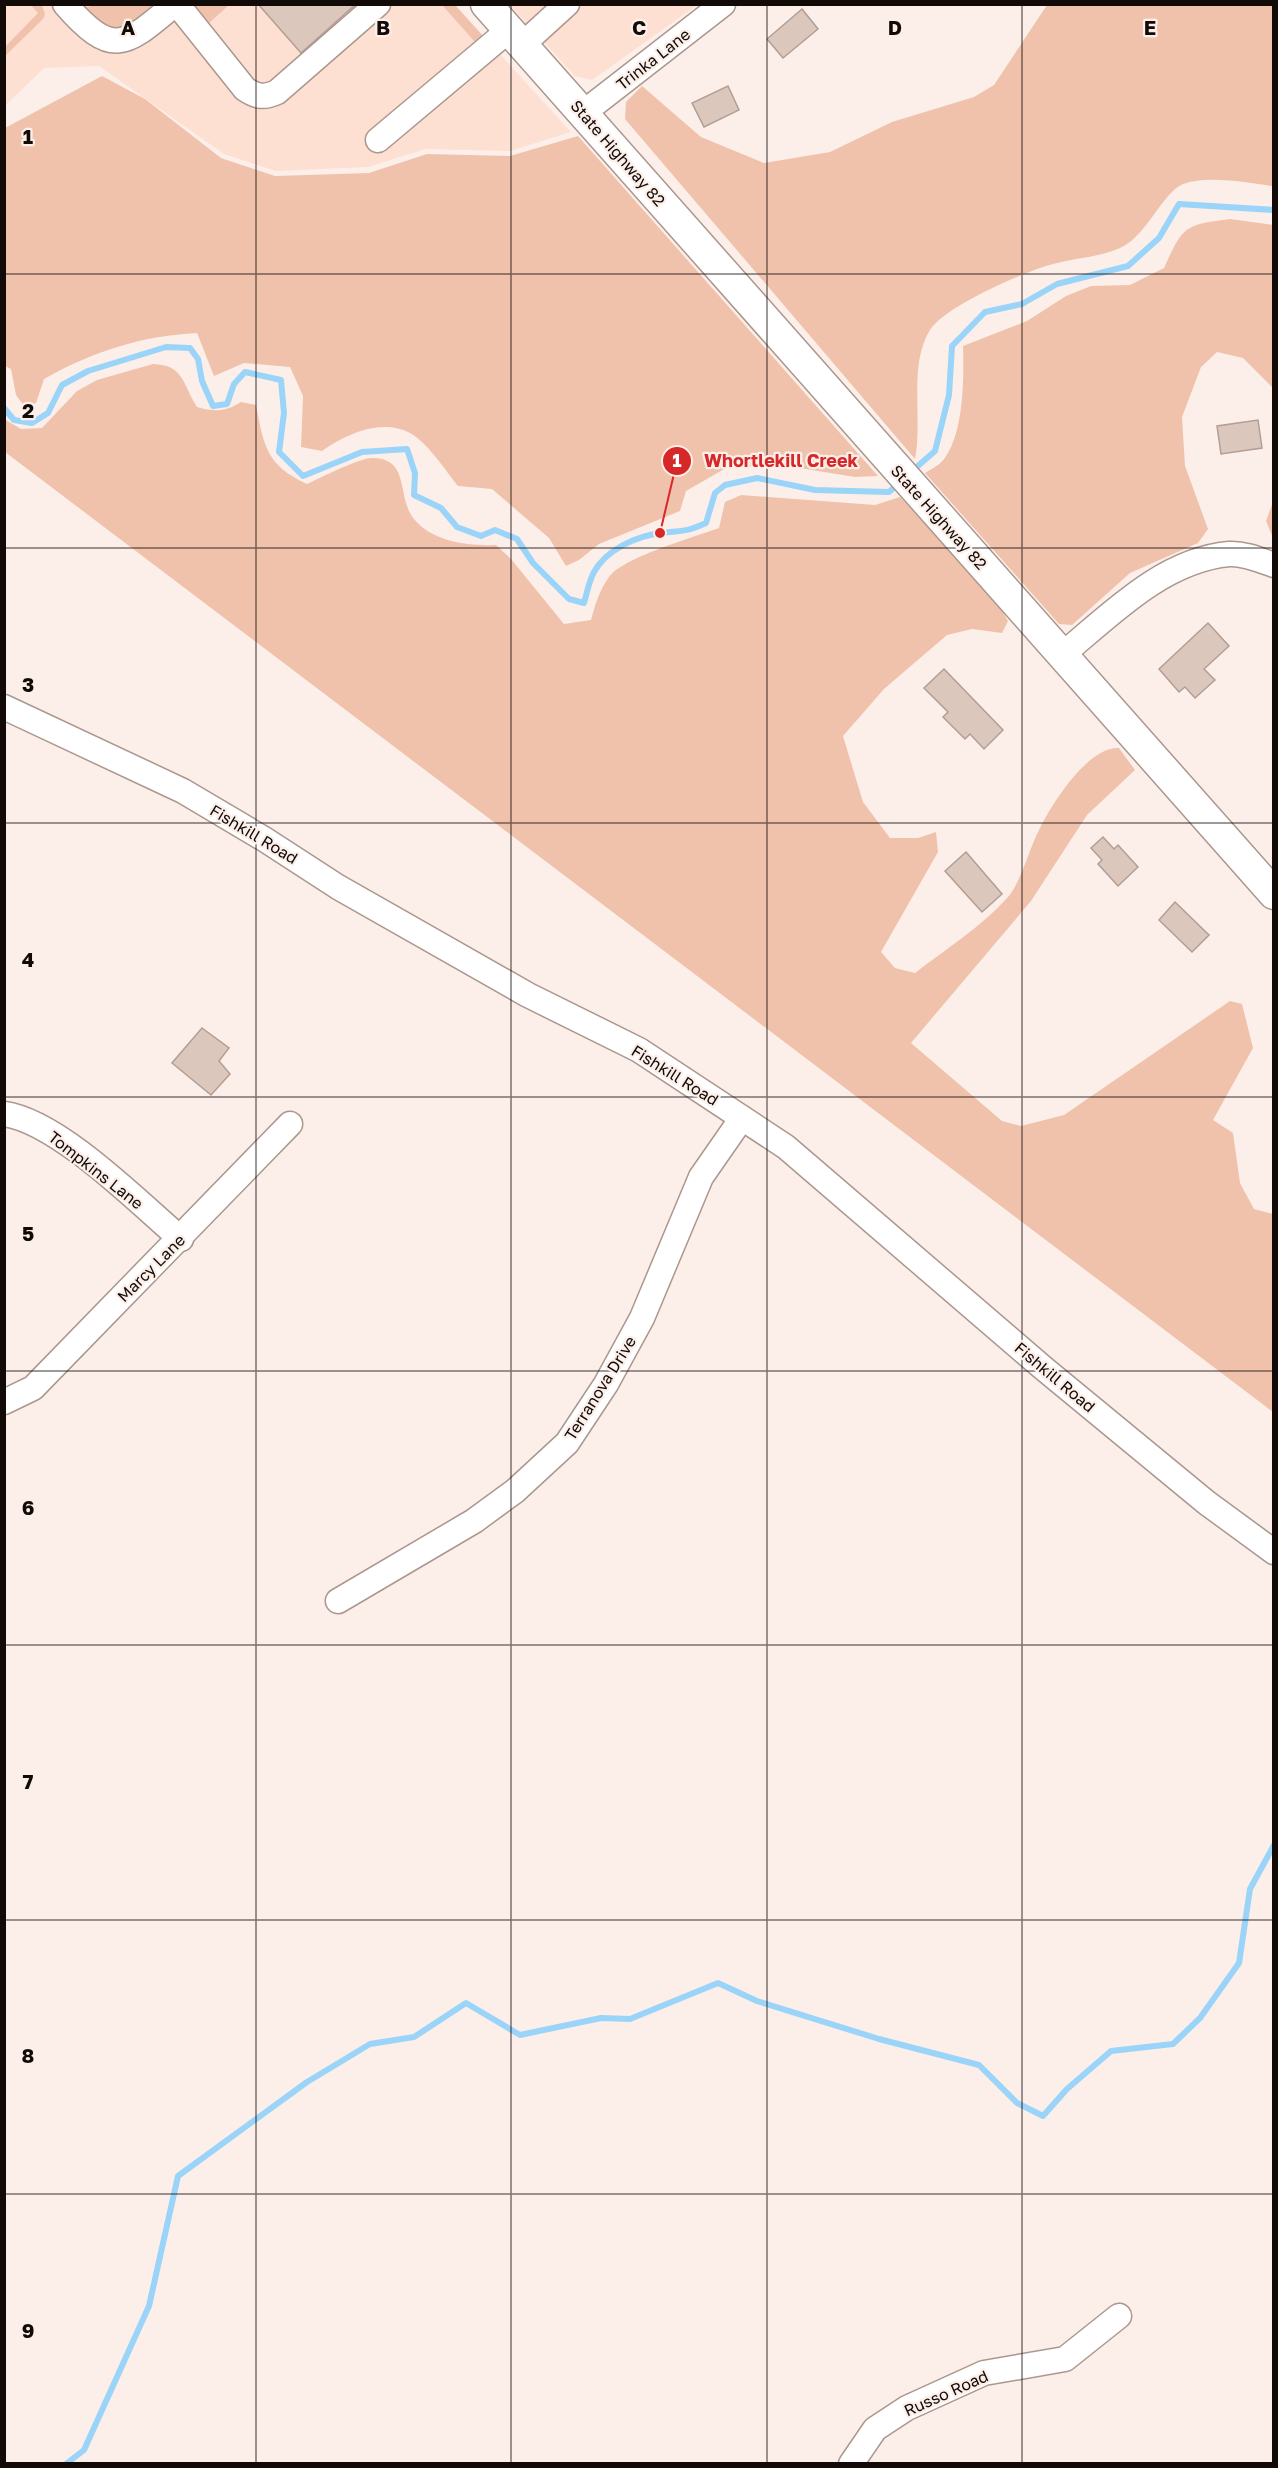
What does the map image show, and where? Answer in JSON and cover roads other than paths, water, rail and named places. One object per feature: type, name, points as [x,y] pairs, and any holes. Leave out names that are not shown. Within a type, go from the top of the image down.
[{"type":"main road","name":"State Highway 82","points":[[505,20],[583,113],[890,463],[1274,894]]},
{"type":"street","points":[[65,4],[98,37],[109,42],[137,36],[176,4],[245,89],[254,95],[266,97],[278,92],[378,4]]},
{"type":"street","points":[[378,140],[505,20],[567,4]]},
{"type":"street","name":"Trinka Lane","points":[[583,113],[723,4]]},
{"type":"street","points":[[1062,655],[1136,594],[1191,562],[1231,554],[1274,565]]},
{"type":"street","name":"Fishkill Road","points":[[4,707],[183,791],[398,922],[528,995],[639,1050],[786,1147],[1042,1367],[1208,1503],[1274,1552]]},
{"type":"street","name":"Tompkins Lane","points":[[4,1114],[46,1130],[91,1162],[181,1239]]},
{"type":"street","name":"Terranova Drive","points":[[338,1601],[474,1521],[515,1491],[567,1443],[606,1384],[642,1318],[701,1177],[742,1118]]},
{"type":"street","name":"Marcy Lane","points":[[4,1402],[33,1388],[181,1239],[290,1124]]},
{"type":"street","name":"Russo Road","points":[[851,2463],[875,2429],[908,2408],[984,2373],[1065,2359],[1119,2316]]},
{"type":"waterway","points":[[911,472],[935,451],[949,395],[952,346],[985,312],[1022,304],[1057,284],[1128,266],[1159,238],[1179,204],[1274,210]]},
{"type":"waterway","points":[[4,408],[14,420],[32,423],[48,413],[62,385],[88,371],[166,347],[190,348],[198,359],[202,381],[213,406],[227,404],[234,384],[245,372],[281,380],[284,413],[279,452],[303,476],[362,452],[407,449],[415,473],[414,495],[441,508],[457,527],[481,536],[495,530],[517,539],[533,563],[569,599],[584,603],[592,576],[606,557],[623,545],[642,537],[688,530],[706,523],[715,493],[725,485],[757,478],[815,490],[889,492],[899,483]]},
{"type":"waterway","points":[[66,2464],[84,2450],[149,2306],[178,2176],[307,2082],[370,2044],[414,2037],[466,2003],[520,2035],[601,2018],[630,2019],[718,1983],[757,2001],[879,2039],[979,2065],[1017,2103],[1043,2116],[1067,2089],[1111,2051],[1173,2044],[1200,2018],[1239,1963],[1250,1889],[1274,1845]]},
{"type":"place","name":"Whortlekill Creek","points":[[660,533]]}]
